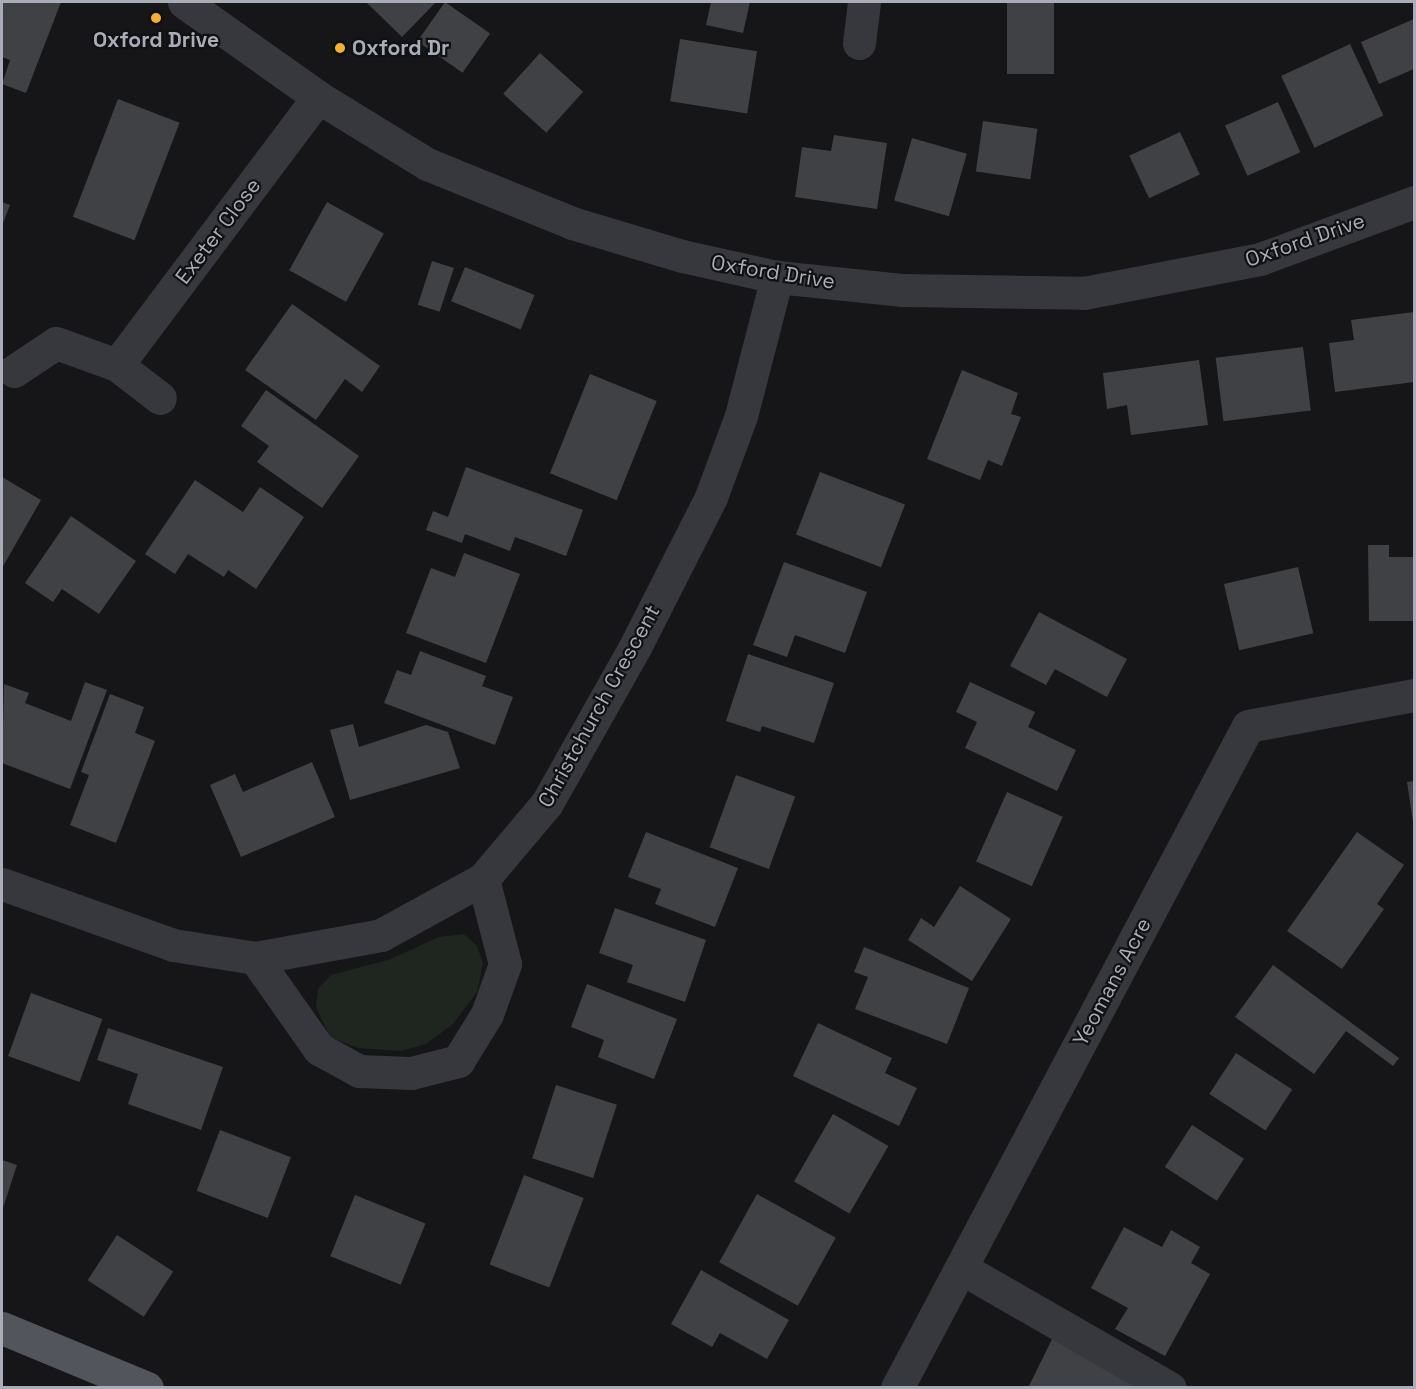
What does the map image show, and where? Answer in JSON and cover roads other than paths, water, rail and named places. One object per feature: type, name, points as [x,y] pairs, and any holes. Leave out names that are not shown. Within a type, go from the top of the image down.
[{"type":"main road","points":[[2,1328],[147,1388]]},
{"type":"street","name":"Oxford Drive","points":[[184,2],[318,97],[427,164],[562,219],[682,256],[777,277],[903,290],[1084,293],[1260,259],[1414,202]]},
{"type":"street","points":[[859,43],[864,2]]},
{"type":"street","name":"Exeter Close","points":[[117,365],[318,97]]},
{"type":"street","name":"Christchurch Crescent","points":[[2,884],[172,945],[255,958],[381,935],[483,879],[547,803],[635,647],[711,497],[741,416],[777,277]]},
{"type":"street","points":[[14,371],[56,343],[117,365],[160,398]]},
{"type":"street","name":"Yeomans Acre","points":[[897,1388],[1248,726],[1414,695]]},
{"type":"street","points":[[255,958],[319,1049],[359,1071],[411,1073],[458,1060],[487,1014],[505,964],[483,879]]},
{"type":"street","points":[[961,1268],[1170,1388]]},
{"type":"place","name":"Oxford Drive","points":[[156,18]]},
{"type":"place","name":"Oxford Dr","points":[[340,48]]}]
